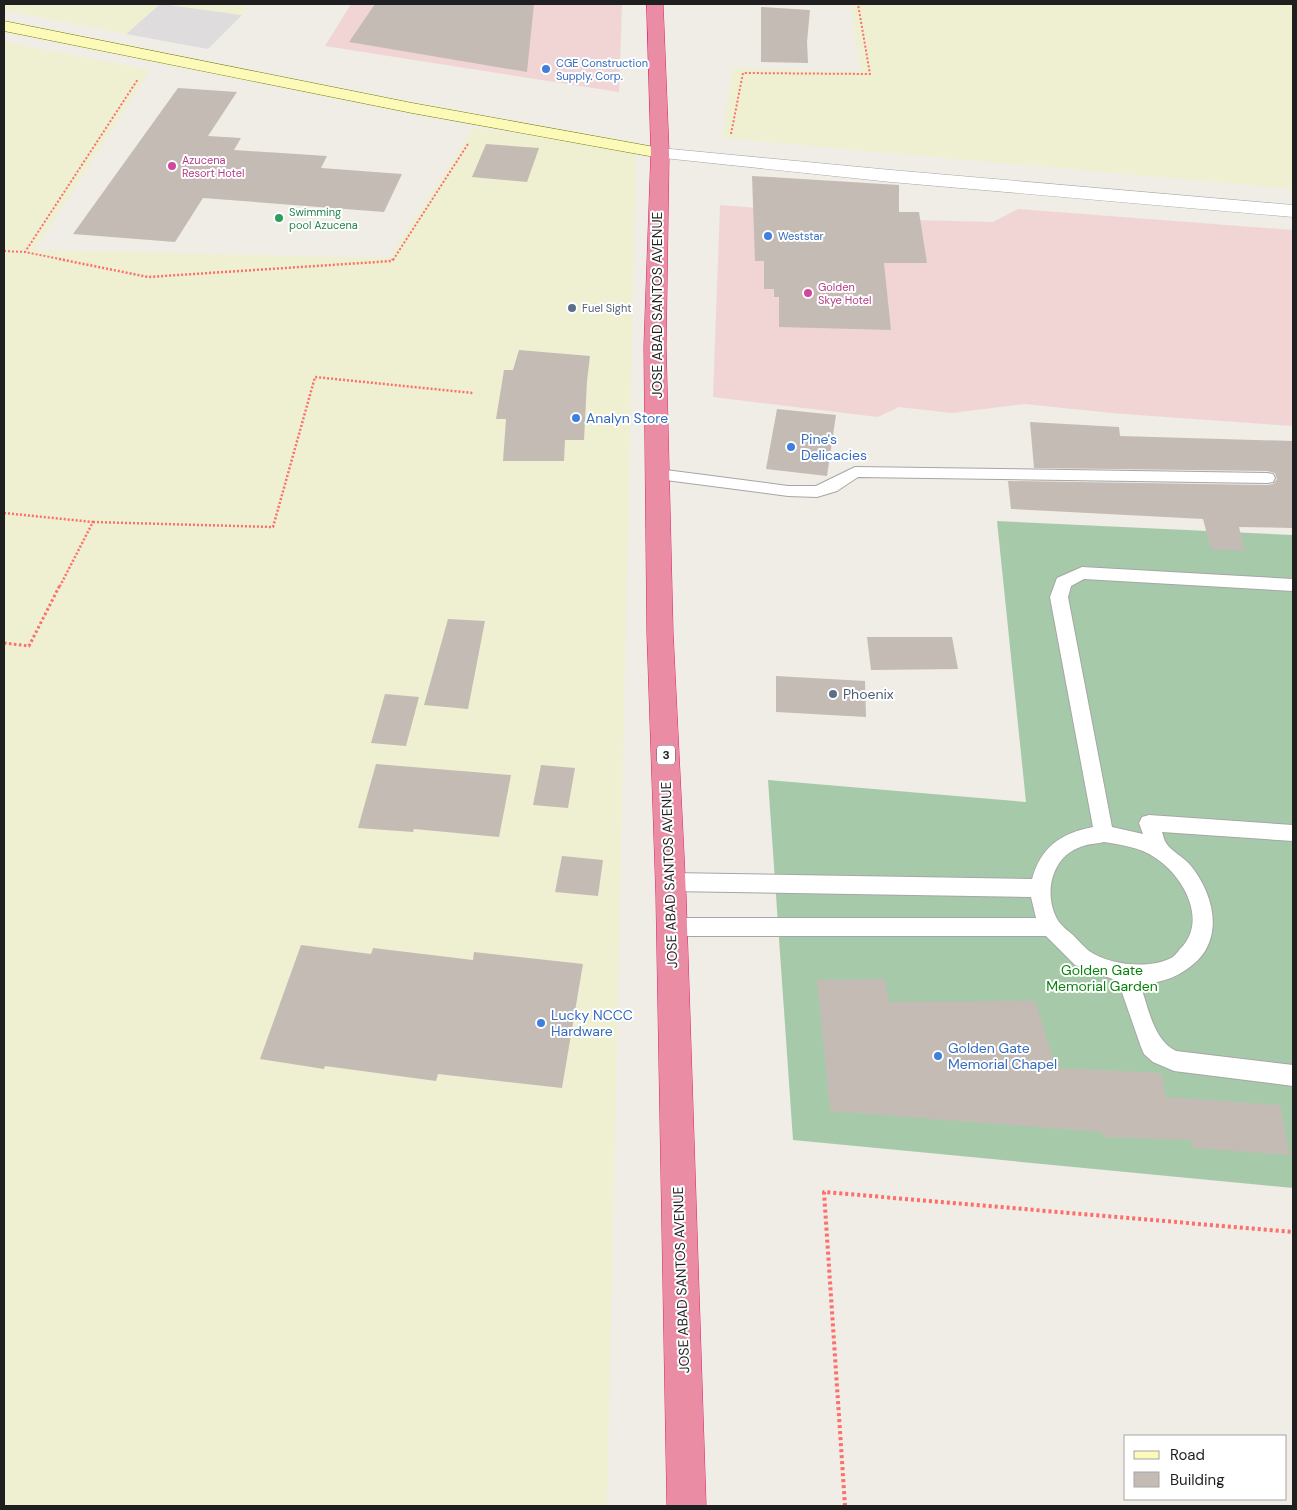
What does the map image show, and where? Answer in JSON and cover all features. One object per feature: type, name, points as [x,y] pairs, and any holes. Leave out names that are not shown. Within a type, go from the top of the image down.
[{"type":"highway","name":"JOSE ABAD SANTOS AVENUE","points":[[655,4],[660,153],[655,346],[660,633],[670,882],[687,1506]]},
{"type":"street","points":[[4,26],[412,108],[660,153],[891,176],[1293,211]]},
{"type":"lane","points":[[658,474],[788,491],[816,492],[831,487],[855,472],[1268,478]]},
{"type":"lane","points":[[1104,834],[1059,597],[1063,582],[1082,573],[1293,585]]},
{"type":"lane","points":[[1158,849],[1149,822],[1293,833]]},
{"type":"lane","points":[[1104,834],[1131,838],[1158,849],[1182,868],[1198,892],[1204,918],[1199,943],[1182,963],[1156,974],[1126,975],[1082,958],[1050,927],[1042,908],[1040,888],[1043,871],[1052,855],[1066,844],[1084,837],[1104,834]]},
{"type":"lane","points":[[670,882],[1040,888]]},
{"type":"lane","points":[[671,927],[1050,927]]},
{"type":"lane","points":[[1126,975],[1152,1047],[1160,1055],[1174,1061],[1293,1076]]},
{"type":"path","points":[[730,134],[743,73],[870,74],[858,4]]},
{"type":"path","points":[[25,252],[138,79]]},
{"type":"path","points":[[4,251],[25,252],[148,276],[392,261],[472,139]]},
{"type":"path","points":[[4,513],[93,522],[273,526],[315,377],[473,393]]},
{"type":"path","points":[[4,643],[29,646],[93,522]]},
{"type":"path","points":[[845,1506],[824,1192],[1293,1232]]},
{"type":"shaded area","points":[[160,4],[242,15],[208,49],[126,34]]},
{"type":"shaded area","name":"CGE Construction Supply. Corp.","points":[[351,4],[622,4],[619,92],[325,46]]},
{"type":"shaded area","points":[[720,205],[912,220],[993,222],[1018,209],[1293,230],[1293,426],[1123,414],[1024,404],[952,413],[899,407],[878,417],[713,397]]},
{"type":"green space","points":[[4,4],[160,4],[126,34],[4,10]]},
{"type":"green space","points":[[163,4],[248,4],[242,15]]},
{"type":"green space","points":[[851,4],[1293,4],[1293,189],[722,138],[733,68],[861,72]]},
{"type":"green space","points":[[4,42],[150,70],[35,250],[389,258],[474,128],[636,150],[607,1506],[4,1506]]},
{"type":"green space","name":"Golden Gate Memorial Garden","points":[[997,521],[1293,535],[1293,1188],[793,1140],[768,780],[1026,802]]},
{"type":"building","points":[[375,4],[534,4],[527,72],[349,42]]},
{"type":"building","points":[[761,7],[810,10],[807,42],[808,63],[761,62]]},
{"type":"building","points":[[178,88],[237,92],[208,136],[241,138],[234,150],[327,156],[321,168],[402,174],[384,212],[203,198],[175,242],[73,234]]},
{"type":"building","points":[[486,144],[539,148],[527,182],[472,177]]},
{"type":"building","points":[[752,176],[899,185],[899,212],[919,212],[927,263],[884,263],[891,330],[779,327],[779,297],[774,297],[774,289],[764,289],[764,261],[755,261]]},
{"type":"building","points":[[519,350],[590,356],[584,440],[565,440],[564,461],[503,461],[506,419],[496,419],[504,370],[513,370]]},
{"type":"building","points":[[777,409],[836,415],[827,476],[766,469]]},
{"type":"building","points":[[1030,422],[1119,427],[1120,436],[1293,441],[1293,528],[1239,527],[1245,551],[1211,549],[1203,519],[1011,509],[1008,481],[1267,485],[1273,484],[1277,479],[1275,473],[1267,471],[1034,468]]},
{"type":"building","points":[[448,619],[485,621],[468,709],[424,705]]},
{"type":"building","points":[[867,637],[952,637],[958,669],[871,670]]},
{"type":"building","points":[[776,676],[865,681],[866,717],[776,712]]},
{"type":"building","points":[[385,694],[419,697],[406,746],[371,743]]},
{"type":"building","points":[[376,764],[511,775],[499,837],[414,829],[413,832],[358,828]]},
{"type":"building","points":[[541,765],[575,768],[568,808],[533,805]]},
{"type":"building","points":[[562,856],[603,860],[598,896],[555,892]]},
{"type":"building","points":[[301,945],[371,954],[373,948],[473,960],[474,952],[583,964],[562,1088],[438,1074],[436,1081],[325,1066],[324,1069],[260,1059]]},
{"type":"building","name":"Golden Gate Memorial Chapel","points":[[885,979],[889,1002],[1035,1001],[1056,1068],[1161,1073],[1166,1097],[1280,1105],[1290,1155],[1193,1148],[1192,1140],[1103,1137],[1102,1132],[830,1111],[817,980]]},
{"type":"place","name":"CGE Construction Supply. Corp.","points":[[546,69]]},
{"type":"place","name":"Azucena Resort Hotel","points":[[172,166]]},
{"type":"place","name":"Swimming pool Azucena","points":[[279,218]]},
{"type":"place","name":"Weststar","points":[[768,236]]},
{"type":"place","name":"Golden Skye Hotel","points":[[808,293]]},
{"type":"place","name":"Fuel Sight","points":[[572,308]]},
{"type":"place","name":"Analyn Store","points":[[576,418]]},
{"type":"place","name":"Pine's Delicacies","points":[[791,447]]},
{"type":"place","name":"Phoenix","points":[[833,694]]},
{"type":"place","name":"Lucky NCCC Hardware","points":[[541,1023]]},
{"type":"place","name":"Golden Gate Memorial Chapel","points":[[938,1056]]}]
